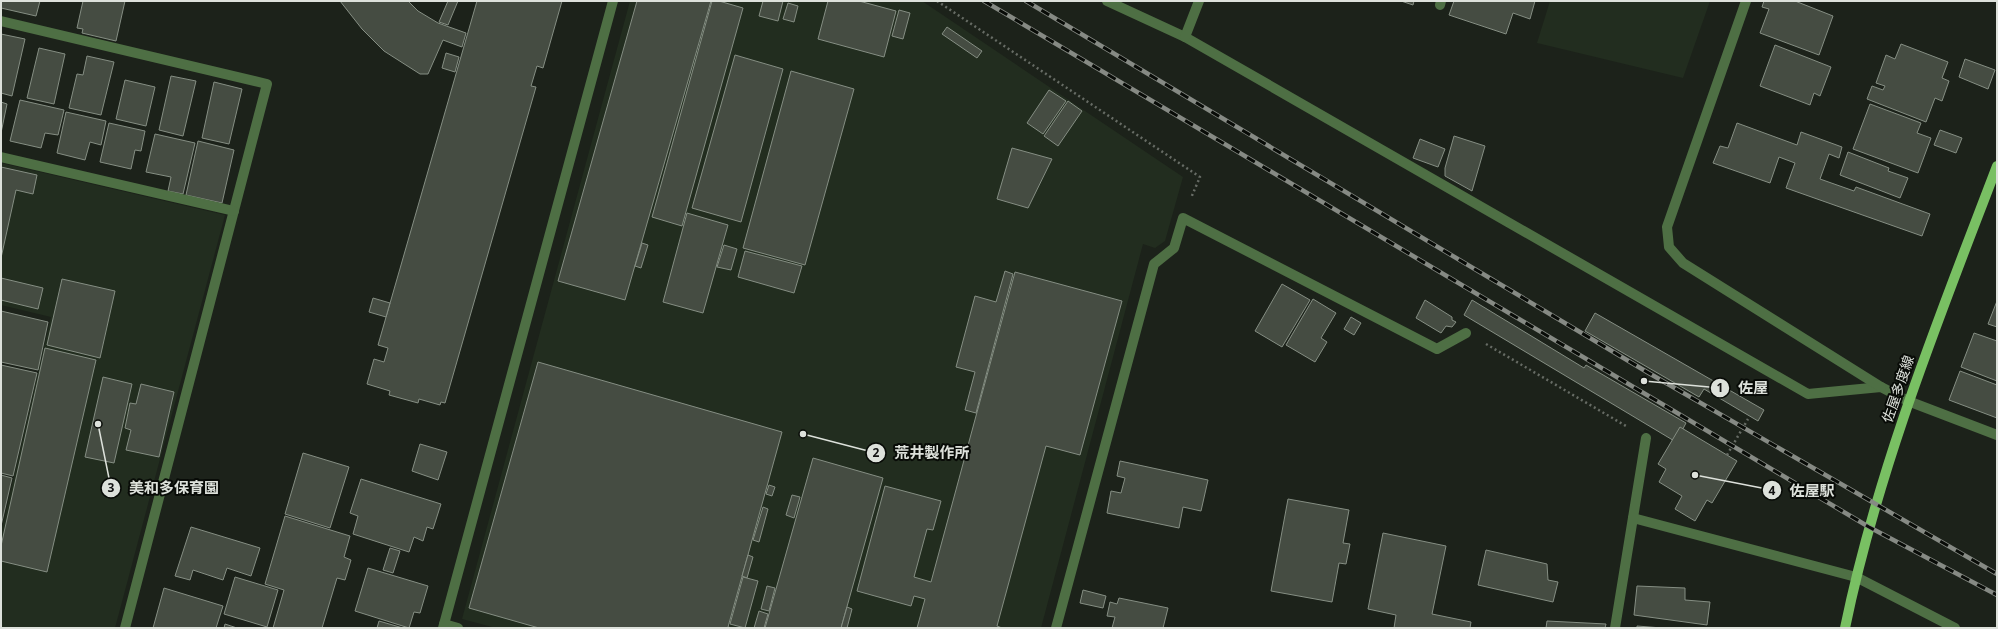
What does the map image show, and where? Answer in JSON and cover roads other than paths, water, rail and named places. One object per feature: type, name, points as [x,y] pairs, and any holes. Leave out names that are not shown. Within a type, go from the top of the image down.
[{"type":"main road","name":"佐屋多度線","points":[[1845,628],[1856,577],[1908,401],[1997,166]]},
{"type":"street","points":[[458,628],[444,626],[612,1]]},
{"type":"street","points":[[1107,1],[1185,37],[1808,394],[1881,387]]},
{"type":"street","points":[[1185,37],[1199,1]]},
{"type":"street","points":[[1746,1],[1667,227],[1670,247],[1682,263],[1881,387],[1908,401],[1997,435]]},
{"type":"street","points":[[1,21],[267,84],[125,628]]},
{"type":"street","points":[[1,157],[234,211]]},
{"type":"street","points":[[1056,628],[1154,264],[1174,248],[1182,218],[1437,349],[1466,333]]},
{"type":"street","points":[[1615,628],[1646,438]]},
{"type":"street","points":[[1633,518],[1856,577],[1955,628]]},
{"type":"railway","points":[[984,1],[1869,527],[1997,595]]},
{"type":"railway","points":[[1026,1],[1647,372],[1997,574]]},
{"type":"place","name":"佐屋","points":[[1644,381]]},
{"type":"place","name":"美和多保育園","points":[[98,424]]},
{"type":"place","name":"荒井製作所","points":[[803,434]]},
{"type":"place","name":"佐屋駅","points":[[1695,475]]}]
